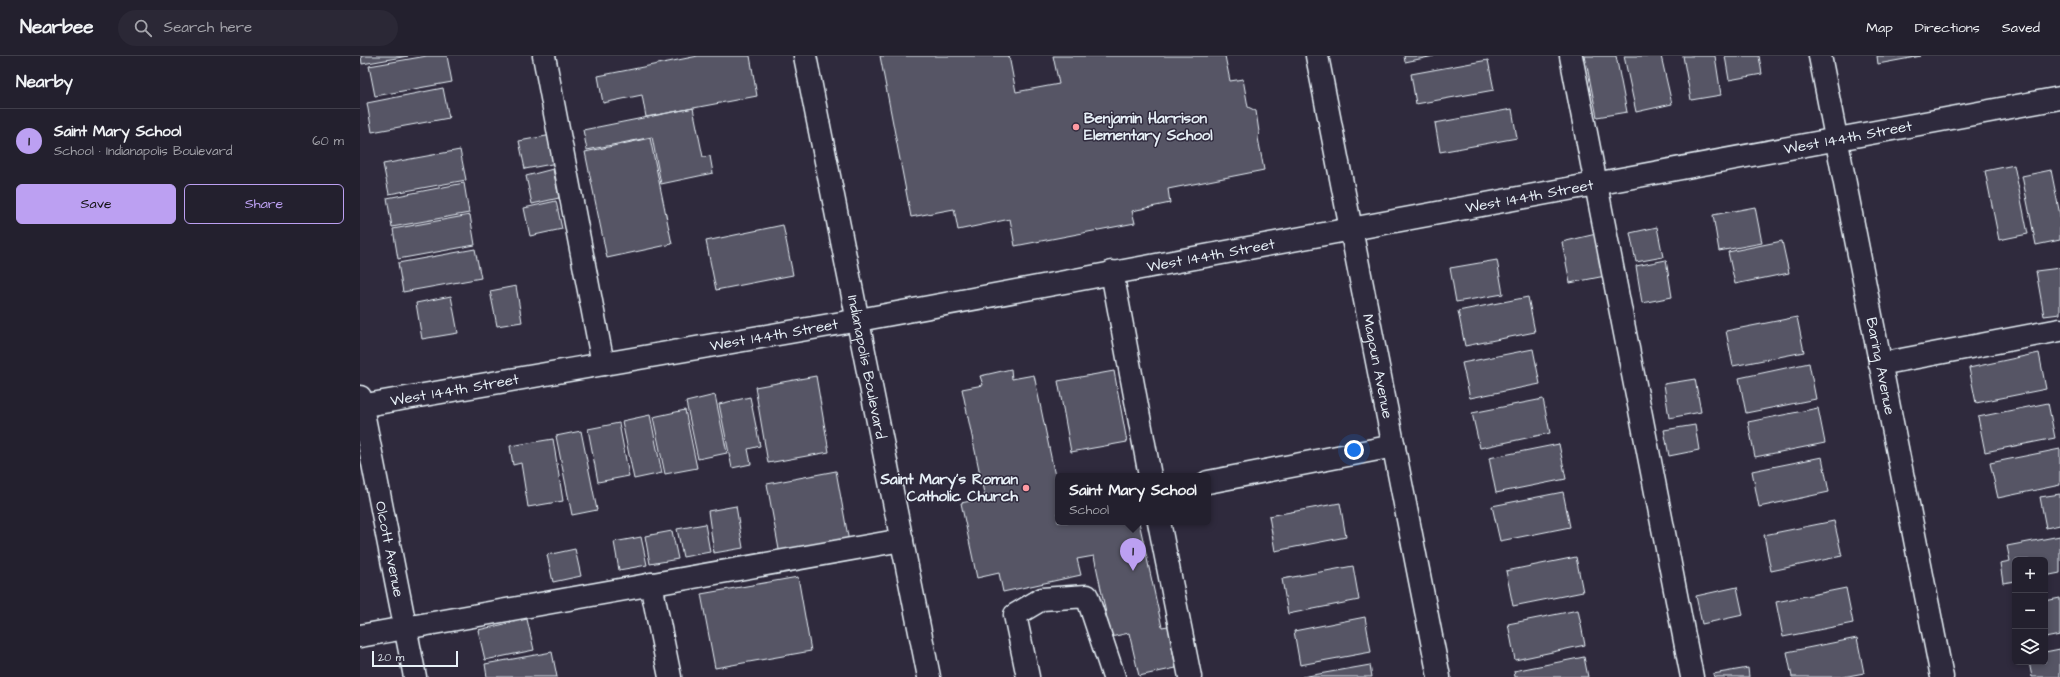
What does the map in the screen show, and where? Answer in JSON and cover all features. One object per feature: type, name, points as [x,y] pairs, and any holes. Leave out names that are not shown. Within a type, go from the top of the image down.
[{"type":"street","points":[[544,56],[603,364]]},
{"type":"street","name":"Indianapolis Boulevard","points":[[805,56],[859,320],[929,677]]},
{"type":"street","name":"Magoun Avenue","points":[[1317,56],[1440,677]]},
{"type":"street","points":[[1571,56],[1692,677]]},
{"type":"street","name":"Baring Avenue","points":[[1820,56],[1942,677]]},
{"type":"street","name":"West 144th Street","points":[[361,403],[603,364],[859,320],[1836,138],[2060,98]]},
{"type":"street","points":[[1112,272],[1149,473]]},
{"type":"street","points":[[1880,364],[2060,330]]},
{"type":"street","name":"Olcott Avenue","points":[[361,403],[415,677]]},
{"type":"street","points":[[1211,481],[1394,446]]},
{"type":"street","points":[[1160,525],[1190,677]]},
{"type":"street","points":[[360,636],[902,540]]},
{"type":"street","points":[[651,584],[670,677]]},
{"type":"street","points":[[1028,677],[1015,615],[1042,599],[1087,596],[1114,677]]},
{"type":"building","points":[[361,56],[408,56],[362,64]]},
{"type":"building","points":[[427,56],[447,56],[452,82],[375,96],[369,66]]},
{"type":"building","points":[[698,56],[750,56],[757,96],[646,117],[642,95],[603,103],[598,76]]},
{"type":"building","name":"Benjamin Harrison Elementary School","points":[[880,56],[1009,56],[1016,92],[1059,84],[1053,56],[1225,56],[1230,81],[1243,79],[1248,107],[1256,111],[1259,132],[1258,138],[1264,170],[1168,189],[1170,203],[1132,211],[1135,223],[1015,246],[1010,219],[958,230],[954,209],[911,217]]},
{"type":"building","points":[[1404,56],[1434,56],[1405,62]]},
{"type":"building","points":[[1585,56],[1616,56],[1627,112],[1597,117]]},
{"type":"building","points":[[1624,56],[1661,56],[1672,104],[1636,112]]},
{"type":"building","points":[[1683,56],[1715,56],[1721,95],[1691,100]]},
{"type":"building","points":[[1725,56],[1759,56],[1762,74],[1729,80]]},
{"type":"building","points":[[1877,56],[1921,56],[1878,64]]},
{"type":"building","points":[[1488,60],[1494,90],[1416,104],[1411,74]]},
{"type":"building","points":[[443,88],[449,118],[372,132],[367,103]]},
{"type":"building","points":[[693,108],[703,157],[710,156],[713,173],[661,184],[652,137],[587,150],[583,130]]},
{"type":"building","points":[[1512,109],[1517,138],[1440,152],[1435,123]]},
{"type":"building","points":[[552,135],[557,163],[525,169],[519,141]]},
{"type":"building","points":[[650,138],[672,244],[607,258],[585,152]]},
{"type":"building","points":[[460,150],[466,180],[389,194],[383,164]]},
{"type":"building","points":[[2014,165],[2028,234],[1999,240],[1985,171]]},
{"type":"building","points":[[553,169],[559,198],[532,204],[526,176]]},
{"type":"building","points":[[2051,170],[2060,215],[2060,240],[2036,245],[2022,176]]},
{"type":"building","points":[[464,183],[469,213],[392,227],[387,198]]},
{"type":"building","points":[[556,201],[562,229],[530,236],[524,208]]},
{"type":"building","points":[[1755,207],[1762,243],[1719,251],[1713,215]]},
{"type":"building","points":[[470,215],[475,245],[398,259],[393,229]]},
{"type":"building","points":[[783,225],[793,275],[716,290],[706,241]]},
{"type":"building","points":[[1657,227],[1663,257],[1636,262],[1630,233]]},
{"type":"building","points":[[1596,234],[1605,276],[1570,283],[1562,242]]},
{"type":"building","points":[[1782,241],[1789,273],[1735,284],[1728,252]]},
{"type":"building","points":[[475,249],[481,278],[403,292],[398,263]]},
{"type":"building","points":[[1497,260],[1503,294],[1456,302],[1450,268]]},
{"type":"building","points":[[1666,260],[1672,297],[1642,303],[1636,266]]},
{"type":"building","points":[[2060,268],[2060,314],[2044,316],[2036,271]]},
{"type":"building","points":[[516,286],[522,322],[497,326],[490,291]]},
{"type":"building","points":[[451,296],[458,333],[422,339],[416,303]]},
{"type":"building","points":[[1528,297],[1535,332],[1465,346],[1458,311]]},
{"type":"building","points":[[1797,317],[1804,352],[1733,366],[1726,331]]},
{"type":"building","points":[[1533,349],[1540,384],[1470,398],[1462,363]]},
{"type":"building","points":[[2039,353],[2046,389],[1976,403],[1969,368]]},
{"type":"building","points":[[1809,363],[1816,399],[1746,413],[1739,378]]},
{"type":"building","points":[[1011,369],[1012,379],[1034,375],[1055,476],[1055,525],[1140,525],[1162,627],[1168,626],[1176,668],[1139,676],[1129,633],[1111,637],[1094,556],[1077,559],[1081,575],[1003,592],[999,573],[977,578],[961,503],[985,498],[962,389],[983,385],[980,376]]},
{"type":"building","points":[[1114,371],[1127,442],[1071,452],[1058,381]]},
{"type":"building","points":[[816,376],[829,452],[768,463],[755,387]]},
{"type":"building","points":[[1695,379],[1701,412],[1669,418],[1664,384]]},
{"type":"building","points":[[715,395],[727,453],[698,459],[686,402]]},
{"type":"building","points":[[750,397],[760,446],[748,449],[751,464],[732,468],[719,404]]},
{"type":"building","points":[[1543,399],[1550,433],[1480,448],[1472,413]]},
{"type":"building","points":[[2048,403],[2055,438],[1985,452],[1978,417]]},
{"type":"building","points":[[1818,408],[1825,443],[1755,457],[1748,422]]},
{"type":"building","points":[[685,410],[697,468],[665,474],[653,417]]},
{"type":"building","points":[[650,415],[662,473],[634,479],[622,421]]},
{"type":"building","points":[[619,423],[629,476],[598,482],[588,429]]},
{"type":"building","points":[[1695,425],[1699,450],[1669,456],[1664,430]]},
{"type":"building","points":[[581,431],[597,510],[572,515],[556,436]]},
{"type":"building","points":[[553,439],[563,501],[528,507],[521,463],[513,465],[510,446]]},
{"type":"building","points":[[1559,444],[1566,479],[1496,493],[1489,458]]},
{"type":"building","points":[[2060,449],[2060,485],[1998,498],[1990,463]]},
{"type":"building","points":[[1822,457],[1829,492],[1759,507],[1752,471]]},
{"type":"building","points":[[836,471],[849,542],[780,555],[767,484]]},
{"type":"building","points":[[1563,492],[1570,527],[1500,541],[1492,506]]},
{"type":"building","points":[[2060,494],[2060,525],[2046,528],[2040,497]]},
{"type":"building","points":[[1340,503],[1346,537],[1275,551],[1269,516]]},
{"type":"building","points":[[736,506],[743,548],[714,553],[708,511]]},
{"type":"building","points":[[1834,521],[1842,556],[1771,571],[1764,535]]},
{"type":"building","points":[[705,524],[710,552],[683,557],[677,529]]},
{"type":"building","points":[[672,531],[678,559],[650,564],[645,536]]},
{"type":"building","points":[[2060,536],[2060,573],[2048,575],[2048,557],[2012,557],[2012,582],[2003,583],[2000,563],[2010,561],[2007,546]]},
{"type":"building","points":[[641,537],[647,565],[619,570],[614,542]]},
{"type":"building","points":[[575,549],[581,576],[553,582],[547,555]]},
{"type":"building","points":[[1576,557],[1583,592],[1513,606],[1506,571]]},
{"type":"building","points":[[1353,566],[1359,600],[1288,614],[1282,579]]},
{"type":"building","points":[[798,577],[811,651],[715,668],[701,594]]},
{"type":"building","points":[[1737,587],[1743,615],[1702,624],[1696,596]]},
{"type":"building","points":[[1846,588],[1853,623],[1783,637],[1776,602]]},
{"type":"building","points":[[2060,598],[2060,635],[2048,637],[2048,629],[2048,600]]},
{"type":"building","points":[[1578,610],[1585,645],[1515,660],[1508,624]]},
{"type":"building","points":[[1365,617],[1371,652],[1300,665],[1294,631]]},
{"type":"building","points":[[527,619],[534,650],[485,660],[478,630]]},
{"type":"building","points":[[1857,638],[1864,673],[1843,677],[1792,677],[1787,652]]},
{"type":"building","points":[[2060,649],[2060,677],[2032,677],[2030,665],[2048,665],[2048,651]]},
{"type":"building","points":[[552,652],[557,677],[487,677],[485,664]]},
{"type":"building","points":[[1584,657],[1588,677],[1515,677],[1514,671]]},
{"type":"building","points":[[1370,665],[1372,677],[1302,677]]},
{"type":"building","points":[[1748,668],[1749,677],[1714,677],[1713,674]]},
{"type":"place","name":"Benjamin Harrison Elementary School","points":[[1076,127]]},
{"type":"place","name":"Saint Mary's Roman Catholic Church","points":[[1026,488]]},
{"type":"place","name":"Saint Mary School","points":[[1133,571]]}]
